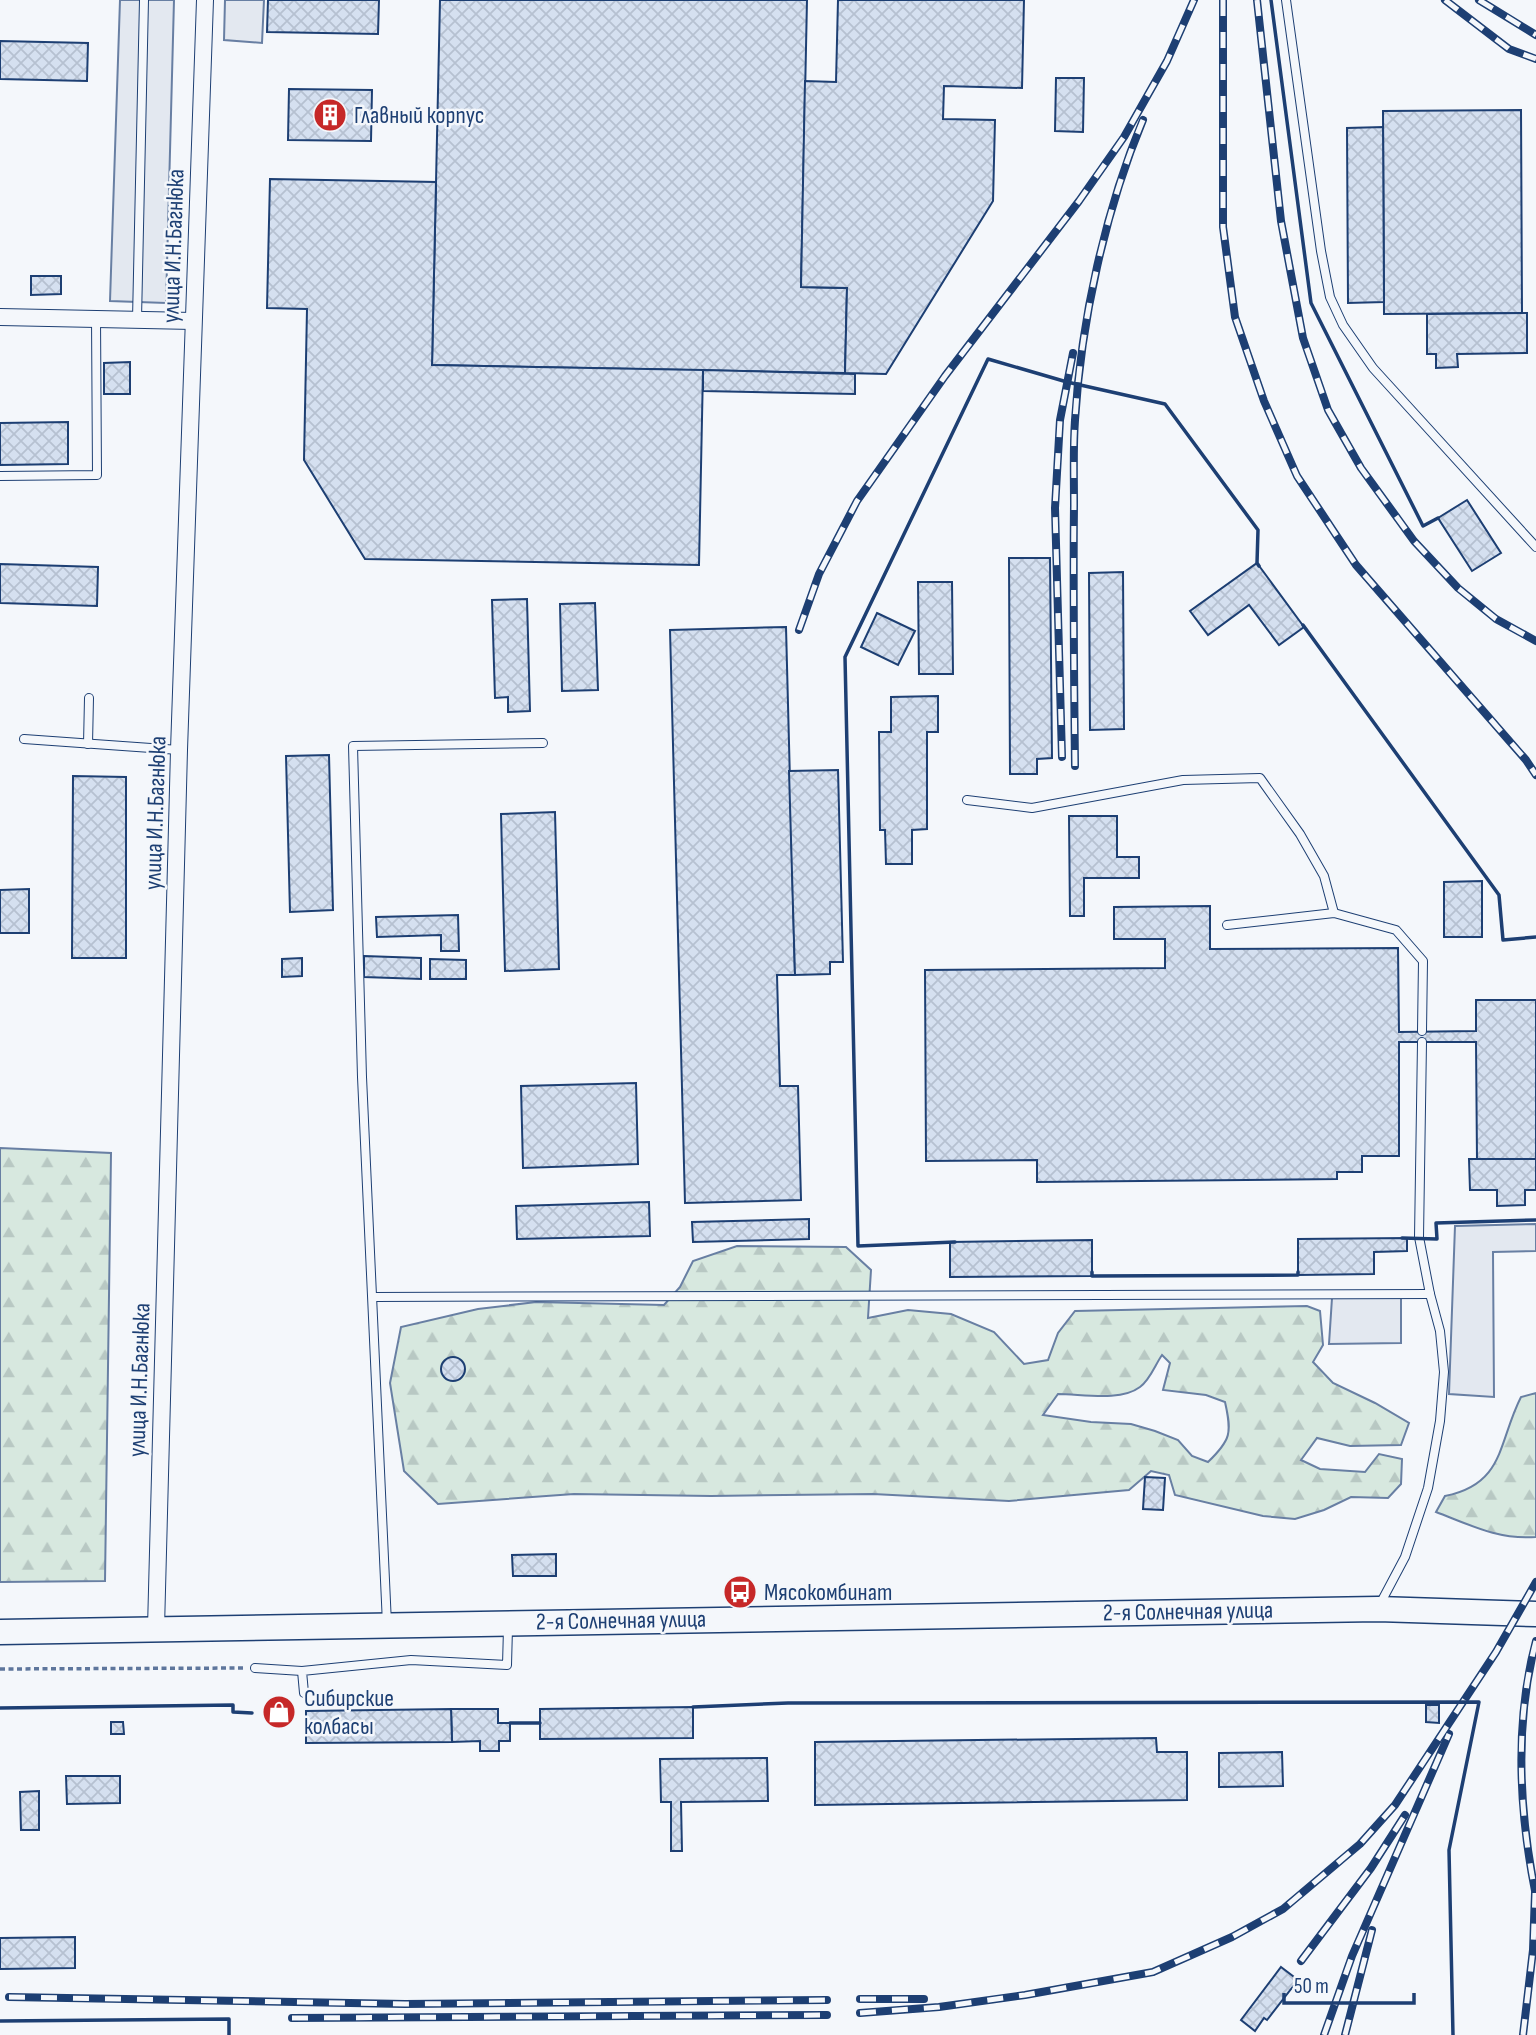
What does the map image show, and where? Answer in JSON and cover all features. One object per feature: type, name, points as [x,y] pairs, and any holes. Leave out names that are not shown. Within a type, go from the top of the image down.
[{"type":"main road","name":"2-я Солнечная улица","points":[[0,1632],[1378,1609],[1536,1614]]},
{"type":"street","name":"улица И.Н.Багнюка","points":[[156,1628],[179,750],[205,0]]},
{"type":"street","points":[[0,317],[193,321]]},
{"type":"lane","points":[[137,319],[144,0]]},
{"type":"lane","points":[[1286,0],[1321,251],[1330,296],[1343,325],[1373,368],[1536,547]]},
{"type":"lane","points":[[0,476],[97,475],[96,318]]},
{"type":"lane","points":[[88,744],[89,698]]},
{"type":"lane","points":[[24,739],[179,750]]},
{"type":"lane","points":[[387,1626],[362,1077],[353,746],[543,743]]},
{"type":"lane","points":[[967,800],[1032,808],[1183,780],[1260,778],[1300,834],[1324,876],[1334,913]]},
{"type":"lane","points":[[1227,925],[1334,913],[1396,930],[1423,961],[1422,1031]]},
{"type":"lane","points":[[1378,1609],[1405,1558],[1428,1488],[1440,1421],[1444,1372],[1440,1331],[1419,1237],[1422,1042]]},
{"type":"lane","points":[[373,1297],[1430,1294]]},
{"type":"lane","points":[[255,1668],[302,1671],[411,1660],[507,1665],[508,1622]]},
{"type":"lane","points":[[302,1671],[304,1693]]},
{"type":"path","points":[[0,1669],[255,1668]]},
{"type":"green space","points":[[0,1148],[111,1153],[105,1581],[0,1582]]},
{"type":"green space","points":[[737,1246],[846,1247],[871,1270],[868,1318],[908,1310],[951,1314],[994,1332],[1024,1364],[1048,1360],[1058,1333],[1075,1311],[1307,1306],[1320,1311],[1323,1345],[1313,1362],[1333,1383],[1409,1423],[1401,1445],[1350,1446],[1317,1438],[1301,1460],[1320,1469],[1365,1472],[1379,1454],[1402,1459],[1401,1484],[1388,1498],[1351,1497],[1324,1510],[1295,1519],[1263,1516],[1175,1495],[1169,1475],[1151,1471],[1129,1490],[1009,1501],[873,1494],[574,1494],[438,1504],[404,1471],[390,1383],[401,1327],[478,1309],[536,1302],[664,1305],[680,1287],[693,1261]],"holes":[[[1162,1355],[1170,1363],[1163,1390],[1206,1395],[1225,1402],[1229,1421],[1228,1435],[1221,1448],[1208,1462],[1192,1456],[1178,1440],[1131,1424],[1043,1415],[1058,1394],[1112,1396],[1132,1392],[1144,1384]]]},
{"type":"green space","points":[[1536,1393],[1536,1537],[1497,1534],[1436,1512],[1445,1496],[1465,1490],[1479,1482],[1489,1471],[1497,1459],[1521,1397]]},
{"type":"shaded area","points":[[120,0],[174,0],[166,303],[110,301]]},
{"type":"shaded area","points":[[225,0],[264,0],[262,43],[224,40]]},
{"type":"shaded area","points":[[1536,1224],[1536,1251],[1493,1252],[1494,1397],[1449,1394],[1455,1226]]},
{"type":"shaded area","points":[[1401,1296],[1401,1343],[1329,1344],[1332,1298]]},
{"type":"building","points":[[268,0],[379,0],[378,34],[267,32]]},
{"type":"building","points":[[440,0],[807,0],[801,287],[847,288],[845,373],[432,365]]},
{"type":"building","points":[[838,0],[1024,0],[1022,88],[944,86],[943,119],[995,120],[993,201],[886,374],[845,373],[847,288],[801,287],[805,81],[836,82]]},
{"type":"building","points":[[0,41],[88,43],[87,81],[0,79]]},
{"type":"building","points":[[1056,78],[1084,78],[1083,132],[1055,131]]},
{"type":"building","name":"Главный корпус","points":[[289,89],[372,90],[371,141],[288,140]]},
{"type":"building","points":[[1521,110],[1522,313],[1384,314],[1383,111]]},
{"type":"building","points":[[1383,127],[1384,302],[1348,303],[1347,128]]},
{"type":"building","points":[[270,179],[436,182],[432,365],[703,370],[699,565],[365,559],[304,460],[307,309],[267,308]]},
{"type":"building","points":[[31,276],[61,276],[61,294],[31,295]]},
{"type":"building","points":[[1527,313],[1527,353],[1457,354],[1458,367],[1436,368],[1436,354],[1427,354],[1427,314]]},
{"type":"building","points":[[130,362],[130,394],[104,394],[104,363]]},
{"type":"building","points":[[703,370],[855,374],[855,394],[703,391]]},
{"type":"building","points":[[68,422],[68,464],[0,465],[0,423]]},
{"type":"building","points":[[1467,500],[1501,553],[1472,571],[1438,518]]},
{"type":"building","points":[[1009,558],[1050,558],[1052,758],[1037,759],[1037,774],[1010,774]]},
{"type":"building","points":[[1257,563],[1304,627],[1279,645],[1249,605],[1208,635],[1190,611]]},
{"type":"building","points":[[0,564],[98,567],[97,606],[0,603]]},
{"type":"building","points":[[1123,572],[1124,729],[1090,730],[1089,573]]},
{"type":"building","points":[[918,582],[952,582],[953,674],[919,674]]},
{"type":"building","points":[[527,599],[530,711],[508,712],[508,697],[495,698],[492,600]]},
{"type":"building","points":[[595,603],[598,690],[562,691],[560,604]]},
{"type":"building","points":[[877,613],[915,631],[898,665],[861,647]]},
{"type":"building","points":[[786,627],[795,975],[777,975],[780,1086],[798,1086],[801,1200],[685,1203],[670,630]]},
{"type":"building","points":[[938,696],[938,732],[927,732],[927,829],[912,830],[912,864],[886,864],[885,830],[880,830],[879,732],[891,732],[891,697]]},
{"type":"building","points":[[329,755],[333,910],[290,912],[286,756]]},
{"type":"building","points":[[838,770],[843,962],[830,962],[830,974],[795,975],[789,771]]},
{"type":"building","points":[[73,776],[126,777],[126,958],[72,958]]},
{"type":"building","points":[[555,812],[559,969],[505,971],[501,814]]},
{"type":"building","points":[[1069,816],[1117,816],[1117,857],[1139,857],[1139,878],[1084,878],[1084,916],[1070,916]]},
{"type":"building","points":[[1482,881],[1482,937],[1444,937],[1444,882]]},
{"type":"building","points":[[29,889],[29,933],[0,933],[0,890]]},
{"type":"building","points":[[1210,906],[1210,949],[1398,948],[1399,1032],[1476,1031],[1476,1000],[1536,1000],[1536,1159],[1477,1159],[1476,1042],[1399,1042],[1399,1156],[1362,1156],[1362,1172],[1337,1172],[1337,1179],[1037,1182],[1037,1160],[926,1161],[925,970],[1165,968],[1165,939],[1114,939],[1114,907]]},
{"type":"building","points":[[458,915],[459,951],[441,951],[441,935],[377,937],[376,917]]},
{"type":"building","points":[[364,956],[421,958],[421,979],[364,977]]},
{"type":"building","points":[[302,958],[302,976],[282,977],[282,959]]},
{"type":"building","points":[[430,959],[466,960],[466,979],[430,979]]},
{"type":"building","points":[[636,1083],[638,1164],[523,1168],[521,1086]]},
{"type":"building","points":[[1469,1159],[1536,1159],[1536,1190],[1525,1190],[1525,1205],[1497,1206],[1497,1190],[1470,1190]]},
{"type":"building","points":[[649,1202],[650,1236],[517,1239],[516,1206]]},
{"type":"building","points":[[809,1219],[809,1239],[693,1242],[692,1222]]},
{"type":"building","points":[[1407,1238],[1407,1251],[1374,1252],[1374,1274],[1298,1275],[1298,1239]]},
{"type":"building","points":[[1092,1240],[1092,1276],[950,1277],[950,1242]]},
{"type":"building","points":[[453,1357],[462,1360],[465,1369],[462,1378],[453,1381],[444,1378],[441,1369],[444,1360]]},
{"type":"building","points":[[1145,1477],[1165,1478],[1163,1510],[1143,1509]]},
{"type":"building","points":[[556,1554],[556,1576],[513,1576],[512,1555]]},
{"type":"building","points":[[1426,1705],[1439,1705],[1439,1723],[1426,1722]]},
{"type":"building","points":[[693,1707],[693,1738],[540,1739],[540,1709]]},
{"type":"building","points":[[451,1709],[498,1709],[498,1723],[510,1723],[510,1741],[499,1741],[499,1751],[480,1751],[480,1741],[452,1742]]},
{"type":"building","points":[[451,1709],[452,1742],[306,1743],[306,1711]]},
{"type":"building","points":[[111,1722],[123,1722],[124,1734],[111,1734]]},
{"type":"building","points":[[1156,1738],[1157,1752],[1187,1752],[1187,1800],[815,1805],[815,1742]]},
{"type":"building","points":[[1282,1752],[1283,1786],[1219,1787],[1219,1753]]},
{"type":"building","points":[[767,1758],[768,1801],[681,1802],[682,1851],[671,1851],[671,1802],[661,1802],[660,1759]]},
{"type":"building","points":[[66,1776],[120,1776],[120,1803],[67,1804]]},
{"type":"building","points":[[39,1791],[39,1830],[21,1830],[20,1792]]},
{"type":"building","points":[[75,1937],[75,1968],[0,1969],[0,1938]]},
{"type":"building","points":[[1281,1967],[1298,1980],[1255,2031],[1241,2020]]},
{"type":"railway","points":[[799,630],[819,574],[857,501],[945,376],[1079,201],[1124,137],[1167,61],[1194,0]]},
{"type":"railway","points":[[1223,0],[1223,227],[1235,317],[1264,401],[1297,476],[1356,565],[1526,760],[1536,775]]},
{"type":"railway","points":[[1257,0],[1281,221],[1303,338],[1328,410],[1361,468],[1414,541],[1458,588],[1496,619],[1536,641]]},
{"type":"railway","points":[[1445,0],[1509,49],[1536,59]]},
{"type":"railway","points":[[1479,0],[1536,35]]},
{"type":"railway","points":[[1075,766],[1074,452],[1078,382],[1089,306],[1106,229],[1143,120]]},
{"type":"railway","points":[[1062,757],[1055,508],[1060,420],[1073,353]]},
{"type":"railway","points":[[860,2013],[939,2007],[1025,1995],[1153,1972],[1232,1937],[1283,1909],[1360,1844],[1395,1805],[1496,1652],[1536,1582]]},
{"type":"railway","points":[[1536,1641],[1524,1704],[1521,1768],[1526,1832],[1536,1896]]},
{"type":"railway","points":[[1324,2035],[1352,1956],[1449,1734]]},
{"type":"railway","points":[[1301,1961],[1371,1868],[1405,1815]]},
{"type":"railway","points":[[1523,2035],[1533,1950],[1535,1893]]},
{"type":"railway","points":[[1345,2035],[1372,1930]]},
{"type":"railway","points":[[9,1997],[405,2004],[827,2000]]},
{"type":"railway","points":[[860,1999],[924,1999]]},
{"type":"railway","points":[[292,2018],[827,2015]]},
{"type":"wall","points":[[1271,0],[1311,303],[1423,526],[1438,518]]},
{"type":"wall","points":[[955,1242],[858,1246],[845,657],[988,359],[1067,382],[1165,404],[1258,530],[1259,566]]},
{"type":"wall","points":[[1303,625],[1499,895],[1503,940],[1536,937]]},
{"type":"wall","points":[[1402,1238],[1437,1239],[1436,1223],[1536,1220]]},
{"type":"wall","points":[[1092,1272],[1092,1276],[1298,1275],[1298,1272]]},
{"type":"wall","points":[[693,1707],[788,1703],[1479,1702],[1449,1850],[1453,2035]]},
{"type":"wall","points":[[0,1708],[233,1705],[233,1712],[252,1713]]},
{"type":"wall","points":[[510,1723],[540,1723]]},
{"type":"wall","points":[[0,2021],[229,2019],[229,2035]]},
{"type":"place","name":"Главный корпус","points":[[330,115]]},
{"type":"place","name":"Мясокомбинат","points":[[740,1592]]},
{"type":"place","name":"Сибирские колбасы","points":[[279,1712]]}]
